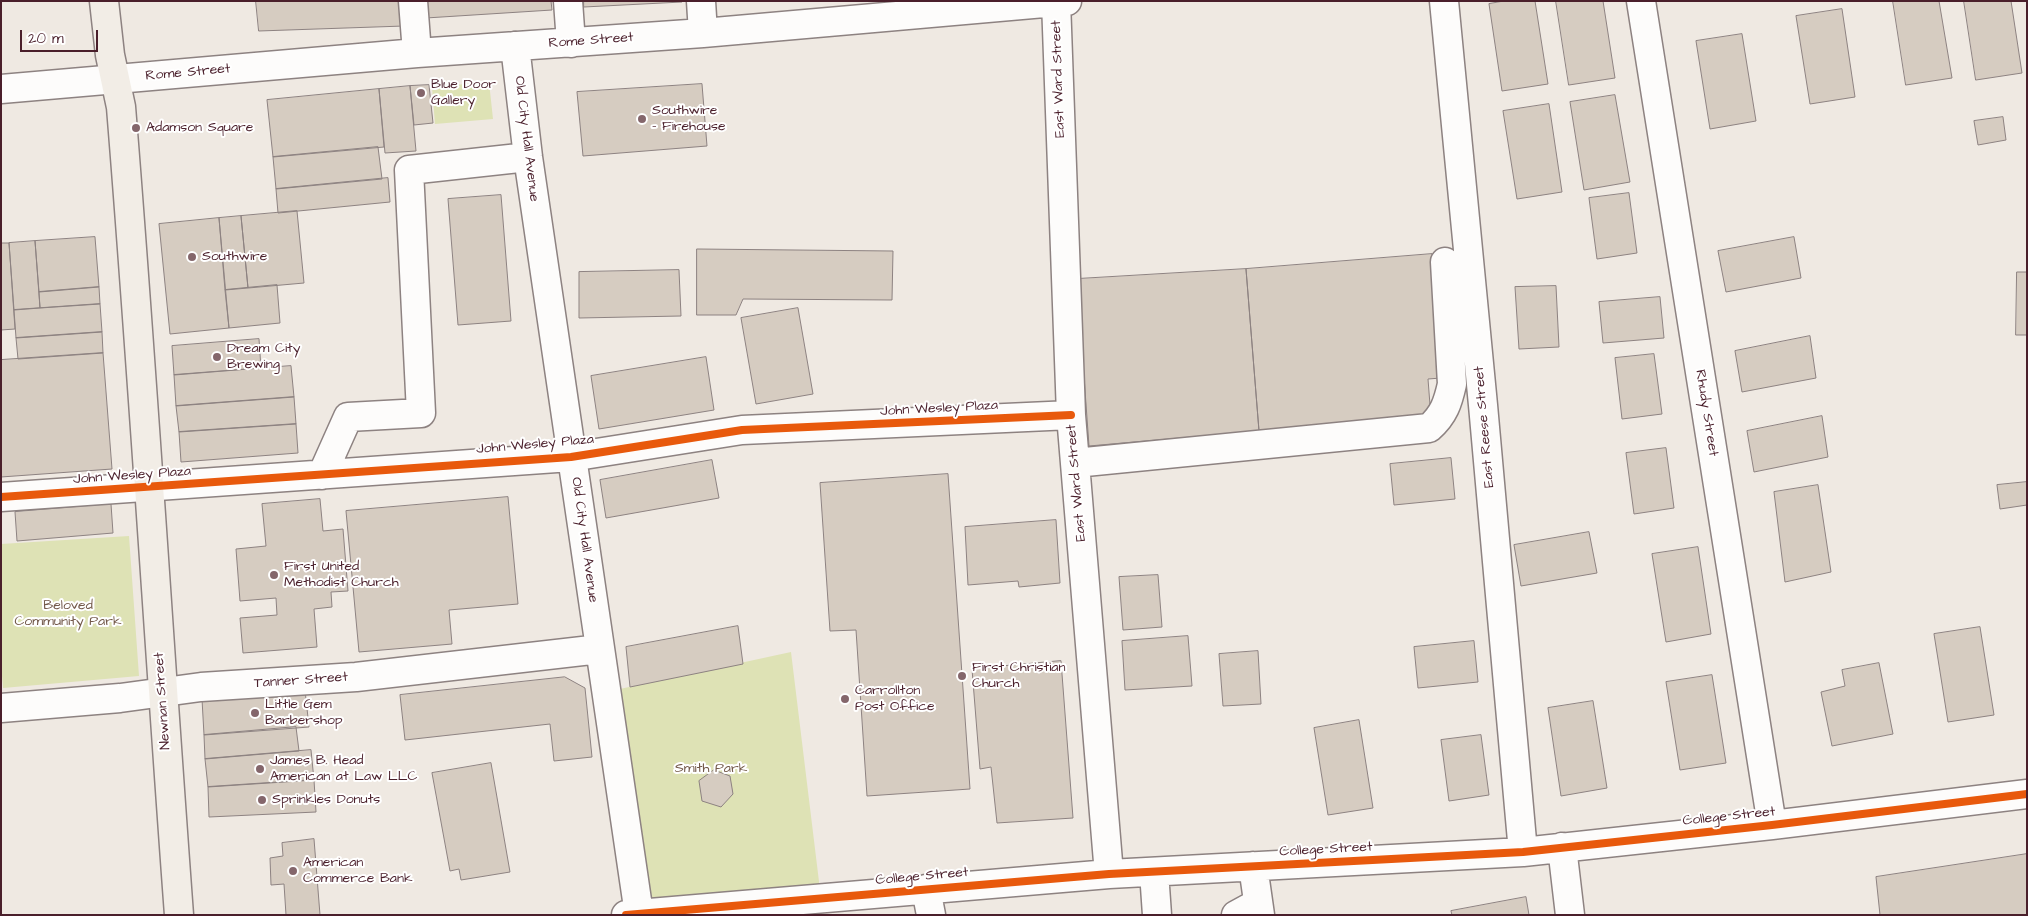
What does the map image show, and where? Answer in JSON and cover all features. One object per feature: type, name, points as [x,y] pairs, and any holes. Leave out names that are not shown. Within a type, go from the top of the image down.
[{"type":"main road","name":"Newnan Street","points":[[104,1],[110,55],[121,117],[150,487],[162,693],[179,915]]},
{"type":"street","points":[[413,1],[417,53]]},
{"type":"street","points":[[568,1],[571,43]]},
{"type":"street","points":[[701,1],[703,34]]},
{"type":"street","name":"East Reese Street","points":[[1444,1],[1523,852]]},
{"type":"street","name":"Rhudy Street","points":[[1641,1],[1772,825]]},
{"type":"street","name":"Rome Street","points":[[1,89],[417,53],[703,34],[1060,2]]},
{"type":"street","name":"East Ward Street","points":[[1060,2],[1071,415],[1109,874]]},
{"type":"street","name":"Old City Hall Avenue","points":[[515,46],[528,157],[600,649],[632,914]]},
{"type":"street","points":[[322,475],[348,417],[421,413],[409,170],[528,157]]},
{"type":"street","points":[[1075,463],[1429,428],[1440,419],[1449,402],[1452,384],[1445,262]]},
{"type":"street","name":"John Wesley Plaza","points":[[1,497],[571,457],[742,430],[1071,415]]},
{"type":"street","name":"Tanner Street","points":[[1,708],[162,693],[201,687],[356,677],[600,649]]},
{"type":"street","name":"College Street","points":[[632,914],[928,902],[1109,874],[1523,852],[1772,825],[2027,794]]},
{"type":"street","points":[[1562,848],[1570,915]]},
{"type":"street","points":[[1252,911],[1253,866]]},
{"type":"street","points":[[1154,872],[1156,915]]},
{"type":"green space","points":[[489,82],[493,119],[435,124],[432,87]]},
{"type":"green space","name":"Beloved Community Park","points":[[129,536],[139,676],[3,688],[1,664],[1,544]]},
{"type":"green space","name":"Smith Park","points":[[791,652],[821,898],[639,914],[606,692]]},
{"type":"building","points":[[256,1],[401,1],[404,26],[259,31]]},
{"type":"building","points":[[425,1],[551,1],[552,10],[426,18]]},
{"type":"building","points":[[584,1],[682,1],[682,2],[584,7]]},
{"type":"building","points":[[1504,1],[1535,1],[1548,84],[1502,91],[1489,4]]},
{"type":"building","points":[[1556,1],[1603,1],[1615,78],[1569,85]]},
{"type":"building","points":[[1893,1],[1939,1],[1952,78],[1906,85]]},
{"type":"building","points":[[1964,1],[2011,1],[2022,73],[1976,80]]},
{"type":"building","points":[[1842,9],[1855,97],[1810,104],[1796,16]]},
{"type":"building","points":[[1742,34],[1756,121],[1710,129],[1696,41]]},
{"type":"building","name":"Southwire - Firehouse","points":[[702,84],[707,146],[583,156],[577,92]]},
{"type":"building","points":[[429,85],[433,123],[414,125],[410,86]]},
{"type":"building","points":[[410,86],[416,151],[385,153],[379,89]]},
{"type":"building","points":[[379,89],[384,147],[273,157],[267,100]]},
{"type":"building","points":[[1615,95],[1630,182],[1584,190],[1570,102]]},
{"type":"building","points":[[1549,104],[1562,192],[1517,199],[1503,111]]},
{"type":"building","points":[[2003,117],[2006,140],[1978,145],[1974,121]]},
{"type":"building","points":[[378,147],[382,179],[276,189],[273,157]]},
{"type":"building","points":[[388,178],[390,202],[278,213],[276,189]]},
{"type":"building","points":[[1629,193],[1637,253],[1597,259],[1589,198]]},
{"type":"building","points":[[501,195],[511,321],[458,325],[448,199]]},
{"type":"building","points":[[297,211],[304,283],[248,288],[241,216]]},
{"type":"building","points":[[241,216],[248,288],[225,290],[219,218]]},
{"type":"building","name":"Southwire","points":[[219,218],[229,328],[170,334],[159,224]]},
{"type":"building","points":[[95,237],[99,287],[39,292],[35,241]]},
{"type":"building","points":[[1794,237],[1801,278],[1726,292],[1718,251]]},
{"type":"building","points":[[35,241],[40,308],[14,310],[9,243]]},
{"type":"building","points":[[1,243],[9,243],[15,329],[1,330]]},
{"type":"building","points":[[697,249],[893,251],[892,300],[743,299],[736,315],[697,315]]},
{"type":"building","points":[[1432,254],[1441,378],[1428,379],[1431,418],[1259,431],[1246,269]]},
{"type":"building","points":[[1246,269],[1259,431],[1089,446],[1077,279]]},
{"type":"building","points":[[679,270],[681,316],[579,318],[579,272]]},
{"type":"building","points":[[2017,272],[2027,272],[2027,335],[2016,335]]},
{"type":"building","points":[[277,285],[280,323],[229,328],[225,290]]},
{"type":"building","points":[[1556,286],[1559,347],[1519,349],[1515,287]]},
{"type":"building","points":[[99,287],[100,304],[40,308],[39,292]]},
{"type":"building","points":[[1660,297],[1664,338],[1603,343],[1599,302]]},
{"type":"building","points":[[100,304],[102,332],[16,338],[14,310]]},
{"type":"building","points":[[798,308],[813,394],[756,404],[741,318]]},
{"type":"building","points":[[102,332],[103,353],[18,359],[16,338]]},
{"type":"building","points":[[1810,336],[1816,378],[1742,392],[1735,351]]},
{"type":"building","name":"Dream City Brewing","points":[[259,339],[261,368],[174,375],[172,346]]},
{"type":"building","points":[[103,353],[112,469],[1,477],[1,360]]},
{"type":"building","points":[[1654,354],[1662,414],[1622,419],[1615,358]]},
{"type":"building","points":[[706,357],[714,410],[599,429],[591,376]]},
{"type":"building","points":[[291,366],[294,397],[176,406],[174,375]]},
{"type":"building","points":[[294,397],[296,424],[179,432],[176,406]]},
{"type":"building","points":[[1822,416],[1828,457],[1754,472],[1747,431]]},
{"type":"building","points":[[296,424],[298,453],[181,462],[179,432]]},
{"type":"building","points":[[1666,448],[1674,508],[1634,514],[1626,453]]},
{"type":"building","points":[[1451,458],[1455,499],[1394,505],[1390,464]]},
{"type":"building","points":[[712,460],[719,498],[606,518],[600,480]]},
{"type":"building","points":[[948,474],[970,789],[867,796],[856,630],[830,631],[820,483]]},
{"type":"building","points":[[2027,482],[2027,505],[2000,509],[1997,485]]},
{"type":"building","points":[[1818,485],[1831,572],[1785,582],[1774,492]]},
{"type":"building","points":[[508,497],[518,604],[449,610],[452,644],[359,652],[346,511]]},
{"type":"building","points":[[320,499],[323,531],[343,529],[348,591],[331,592],[332,607],[314,609],[317,647],[243,653],[240,618],[277,615],[276,598],[240,601],[236,549],[266,546],[262,504]]},
{"type":"building","points":[[111,504],[113,533],[17,541],[15,512]]},
{"type":"building","points":[[1056,520],[1060,583],[1019,587],[1018,581],[968,585],[965,527]]},
{"type":"building","points":[[1589,532],[1597,573],[1521,586],[1514,545]]},
{"type":"building","points":[[1698,547],[1711,634],[1666,642],[1652,554]]},
{"type":"building","points":[[1158,575],[1162,627],[1123,630],[1119,577]]},
{"type":"building","points":[[738,626],[743,664],[630,687],[626,647]]},
{"type":"building","points":[[1980,627],[1994,715],[1948,722],[1934,634]]},
{"type":"building","points":[[1188,636],[1192,686],[1125,690],[1122,641]]},
{"type":"building","points":[[1474,641],[1478,682],[1418,688],[1414,647]]},
{"type":"building","points":[[1258,651],[1261,704],[1223,706],[1219,654]]},
{"type":"building","points":[[1061,661],[1073,818],[997,823],[991,767],[980,769],[972,669]]},
{"type":"building","points":[[1879,663],[1893,734],[1832,746],[1821,692],[1845,686],[1842,670]]},
{"type":"building","points":[[1712,675],[1726,763],[1680,770],[1666,682]]},
{"type":"building","points":[[565,677],[585,688],[592,757],[554,761],[550,724],[405,740],[400,695]]},
{"type":"building","name":"Little Gem Barbershop","points":[[305,690],[309,727],[204,735],[202,699]]},
{"type":"building","points":[[1593,701],[1607,788],[1561,796],[1548,708]]},
{"type":"building","points":[[1359,720],[1373,808],[1328,815],[1314,728]]},
{"type":"building","points":[[296,727],[299,751],[205,759],[204,735]]},
{"type":"building","points":[[1481,735],[1489,795],[1449,801],[1441,740]]},
{"type":"building","name":"James B. Head American at Law LLC","points":[[311,750],[314,780],[208,787],[205,759]]},
{"type":"building","points":[[491,763],[510,872],[461,880],[459,869],[450,871],[432,773]]},
{"type":"building","points":[[714,770],[730,776],[733,794],[721,807],[702,801],[699,781]]},
{"type":"building","name":"Sprinkles Donuts","points":[[314,780],[316,812],[209,817],[208,787]]},
{"type":"building","name":"American Commerce Bank","points":[[314,839],[320,915],[286,915],[284,884],[271,885],[270,858],[283,856],[282,843]]},
{"type":"building","points":[[2027,854],[2027,915],[1880,915],[1876,877]]},
{"type":"building","points":[[1526,897],[1529,915],[1452,915],[1451,911]]},
{"type":"cycle path","points":[[1,497],[571,457],[742,430],[1071,415]]},
{"type":"cycle path","points":[[626,915],[1109,874],[1523,852],[1772,825],[2027,794]]},
{"type":"place","name":"Blue Door Gallery","points":[[421,93]]},
{"type":"place","name":"Southwire - Firehouse","points":[[642,119]]},
{"type":"place","name":"Adamson Square","points":[[136,128]]},
{"type":"place","name":"Southwire","points":[[192,257]]},
{"type":"place","name":"Dream City Brewing","points":[[217,357]]},
{"type":"place","name":"First United Methodist Church","points":[[274,575]]},
{"type":"place","name":"First Christian Church","points":[[962,676]]},
{"type":"place","name":"Carrollton Post Office","points":[[845,699]]},
{"type":"place","name":"Little Gem Barbershop","points":[[255,713]]},
{"type":"place","name":"James B. Head American at Law LLC","points":[[260,769]]},
{"type":"place","name":"Sprinkles Donuts","points":[[262,800]]},
{"type":"place","name":"American Commerce Bank","points":[[293,871]]}]
